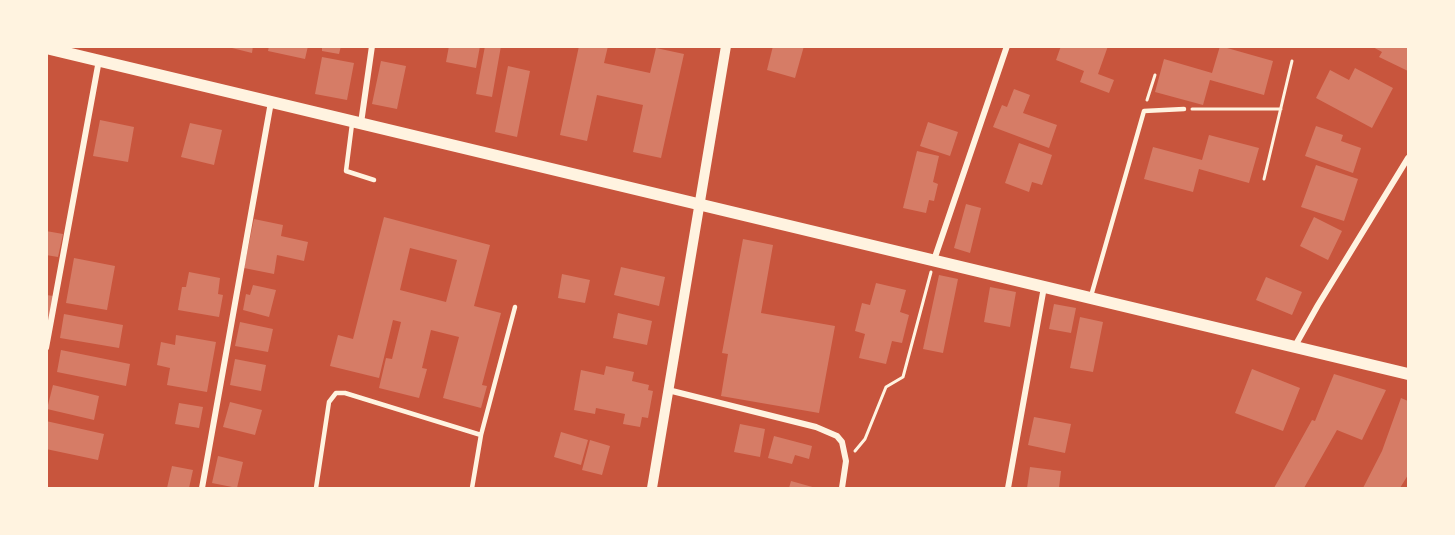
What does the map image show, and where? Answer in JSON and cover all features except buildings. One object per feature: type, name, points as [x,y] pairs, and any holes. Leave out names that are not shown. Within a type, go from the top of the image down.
[{"type":"main road","points":[[46,48],[1408,374]]},
{"type":"street","points":[[357,122],[372,46]]},
{"type":"street","points":[[652,489],[726,46]]},
{"type":"street","points":[[934,260],[1007,46]]},
{"type":"street","points":[[46,348],[99,60]]},
{"type":"street","points":[[202,489],[271,101]]},
{"type":"street","points":[[1295,347],[1318,305],[1408,158]]},
{"type":"street","points":[[1008,489],[1044,287]]},
{"type":"street","points":[[668,390],[837,436],[842,442],[846,461],[842,489]]},
{"type":"lane","points":[[1090,298],[1144,111],[1184,109]]},
{"type":"lane","points":[[357,122],[346,171],[374,180]]},
{"type":"lane","points":[[472,489],[481,435],[515,307]]},
{"type":"lane","points":[[316,489],[329,402],[336,393],[345,393],[481,435]]},
{"type":"path","points":[[1264,179],[1292,61]]},
{"type":"path","points":[[1144,111],[1155,75]]},
{"type":"path","points":[[1184,109],[1281,109]]},
{"type":"path","points":[[846,461],[866,439],[886,387],[903,377],[934,260]]}]
